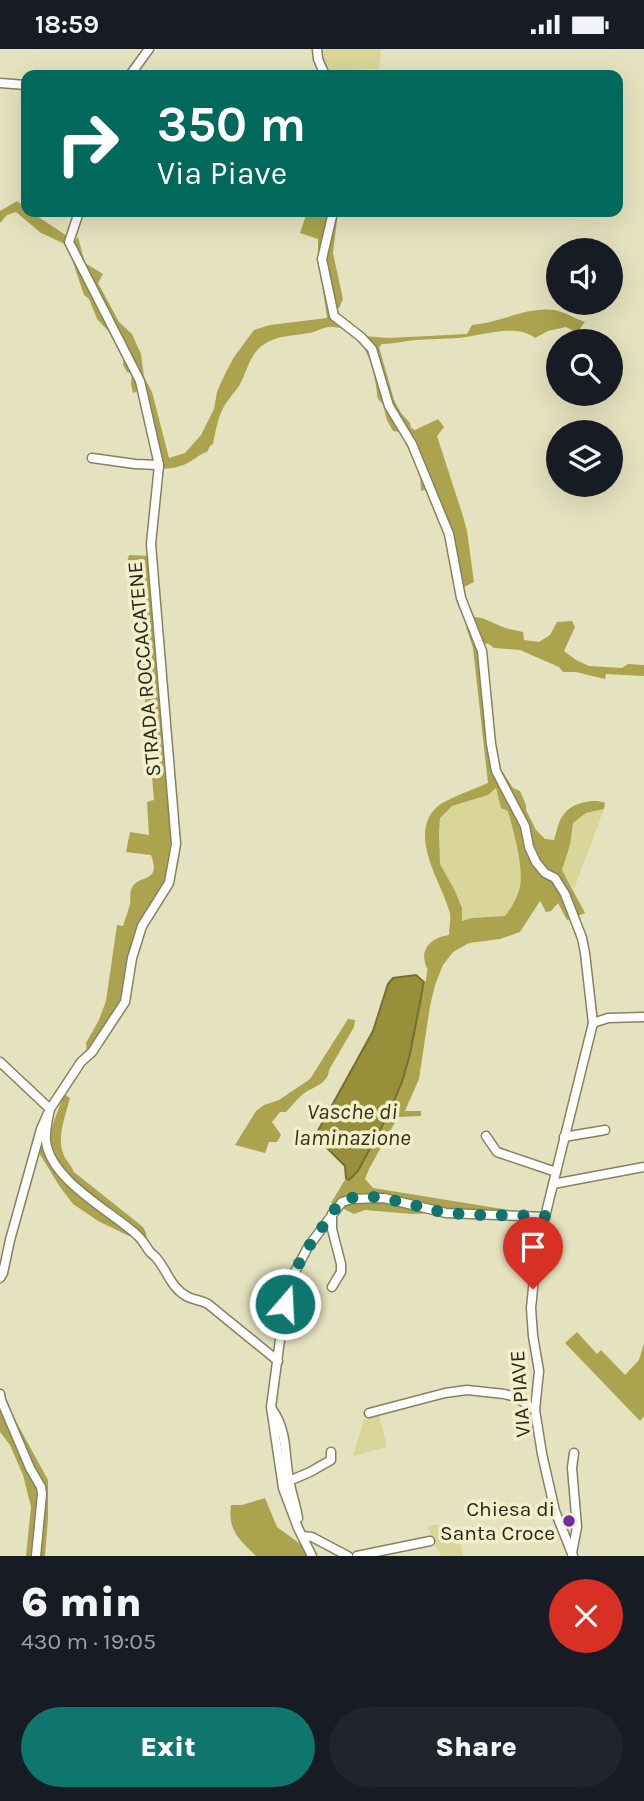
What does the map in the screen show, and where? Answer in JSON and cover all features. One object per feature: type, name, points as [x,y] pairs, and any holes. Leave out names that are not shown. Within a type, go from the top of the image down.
[{"type":"street","points":[[134,70],[149,49]]},
{"type":"street","points":[[317,49],[323,70]]},
{"type":"street","points":[[0,83],[21,85]]},
{"type":"street","name":"STRADA ROCCACATENE","points":[[0,1278],[41,1129],[50,1109],[81,1062],[92,1052],[125,1002],[132,958],[142,926],[169,883],[176,844],[151,544],[159,465],[140,381],[69,242],[77,217]]},
{"type":"street","name":"VIA PIAVE","points":[[332,217],[322,259],[334,316],[372,349],[388,406],[412,444],[449,534],[461,598],[482,651],[496,771],[525,826],[529,847],[536,862],[545,873],[555,878],[565,894],[582,938],[591,991],[593,1023],[545,1216],[534,1269],[531,1308],[539,1371],[535,1410],[542,1454],[555,1511],[572,1554]]},
{"type":"street","points":[[92,459],[159,465]]},
{"type":"street","points":[[593,1023],[608,1018],[644,1017]]},
{"type":"street","points":[[0,1062],[50,1109],[46,1143],[62,1173],[76,1188],[137,1235],[181,1292],[188,1298],[202,1300],[208,1304],[278,1361]]},
{"type":"street","points":[[564,1137],[605,1130]]},
{"type":"street","points":[[486,1136],[497,1152],[556,1172]]},
{"type":"street","points":[[553,1184],[644,1167]]},
{"type":"street","points":[[312,1556],[283,1487],[271,1407],[288,1287],[308,1247],[342,1202],[352,1199],[384,1198],[446,1213],[545,1216]]},
{"type":"street","points":[[332,1214],[332,1229],[341,1264],[341,1272],[332,1287]]},
{"type":"street","points":[[369,1413],[445,1393],[467,1390],[505,1394],[535,1410]]},
{"type":"street","points":[[0,1394],[30,1468],[41,1487],[36,1556]]},
{"type":"street","points":[[271,1407],[280,1421],[300,1532]]},
{"type":"street","points":[[289,1481],[331,1460],[331,1452]]},
{"type":"street","points":[[572,1554],[577,1527],[572,1468],[574,1453]]},
{"type":"street","points":[[300,1532],[348,1556]]},
{"type":"street","points":[[358,1556],[430,1541]]},
{"type":"shaded area","points":[[319,49],[381,49],[379,69],[325,70]]},
{"type":"shaded area","points":[[17,201],[21,204],[21,216],[16,212],[7,215],[0,223],[0,211]]},
{"type":"shaded area","points":[[22,217],[38,217],[67,236],[65,244],[41,233]]},
{"type":"shaded area","points":[[305,217],[337,217],[333,253],[343,299],[339,308],[335,308],[336,315],[363,336],[389,338],[467,334],[472,325],[546,309],[546,315],[568,315],[585,322],[581,329],[546,329],[546,332],[535,338],[518,331],[508,331],[382,344],[379,347],[394,400],[411,428],[415,430],[438,419],[444,427],[437,436],[467,531],[474,582],[462,588],[432,487],[421,491],[420,473],[400,432],[393,431],[387,420],[383,405],[378,399],[371,364],[360,342],[352,334],[342,328],[327,327],[279,338],[263,345],[254,354],[239,386],[223,408],[213,444],[207,452],[183,465],[155,469],[137,391],[133,393],[132,374],[127,372],[123,365],[124,353],[117,340],[97,319],[89,299],[84,295],[69,248],[78,237],[85,263],[103,274],[98,283],[119,322],[132,334],[141,354],[144,377],[152,392],[169,458],[185,453],[201,435],[214,409],[223,378],[234,357],[254,330],[270,325],[327,318],[318,239],[300,233]]},
{"type":"shaded area","points":[[129,555],[149,556],[172,830],[171,848],[165,884],[138,929],[128,957],[124,1001],[87,1054],[86,1043],[106,1001],[117,925],[123,926],[132,888],[154,870],[151,855],[126,852],[130,832],[149,835],[147,802],[154,800],[146,725],[143,657],[152,657],[144,570],[126,565]]},
{"type":"shaded area","points":[[475,617],[523,632],[524,640],[539,642],[550,635],[557,622],[572,621],[575,627],[564,651],[589,666],[622,668],[628,664],[644,665],[644,676],[606,674],[605,679],[576,672],[563,672],[559,667],[520,650],[494,648],[482,643],[472,619]]},
{"type":"shaded area","points":[[469,625],[480,650],[496,775],[502,771],[513,788],[520,791],[536,830],[545,839],[554,840],[560,820],[572,807],[583,802],[605,803],[604,809],[586,813],[573,823],[562,870],[585,913],[567,920],[558,903],[551,911],[546,912],[540,901],[520,932],[500,939],[469,943],[453,952],[443,965],[435,985],[419,1079],[405,1111],[421,1111],[421,1116],[398,1117],[365,1179],[373,1188],[515,1213],[445,1210],[364,1196],[337,1206],[331,1203],[346,1178],[349,1180],[379,1131],[403,1079],[427,976],[424,957],[427,947],[434,940],[449,935],[450,913],[426,844],[425,830],[429,817],[442,803],[488,783],[473,648],[466,627]],"holes":[[[496,788],[501,808],[508,811],[517,849],[521,869],[519,891],[505,916],[462,921],[462,908],[440,864],[440,818],[452,806],[488,795]]]},
{"type":"shaded area","points":[[496,788],[501,807],[508,811],[515,838],[521,869],[520,887],[505,916],[462,921],[462,908],[440,864],[440,817],[452,806],[470,801]]},
{"type":"shaded area","points":[[604,809],[574,889],[562,870],[573,823],[586,813]]},
{"type":"shaded area","points":[[348,1019],[355,1020],[354,1027],[326,1079],[302,1095],[286,1112],[280,1112],[272,1122],[281,1135],[277,1142],[269,1142],[265,1153],[235,1145],[256,1111],[279,1100],[310,1079]]},
{"type":"shaded area","points":[[64,1094],[70,1098],[62,1132],[61,1146],[65,1158],[74,1172],[143,1227],[147,1241],[66,1173],[58,1161],[51,1134]]},
{"type":"shaded area","points":[[42,1130],[43,1139],[60,1174],[133,1235],[129,1236],[98,1221],[73,1204],[36,1148]]},
{"type":"shaded area","points":[[351,1200],[383,1201],[436,1213],[365,1210],[354,1214],[340,1207]]},
{"type":"shaded area","points":[[577,1332],[597,1354],[601,1350],[625,1375],[639,1360],[644,1343],[644,1416],[640,1421],[565,1343]]},
{"type":"shaded area","points":[[0,1399],[39,1487],[33,1556],[26,1556],[31,1507],[23,1475],[10,1445],[0,1432]]},
{"type":"shaded area","points":[[4,1402],[48,1480],[45,1556],[38,1556],[43,1495]]},
{"type":"shaded area","points":[[379,1415],[387,1447],[353,1456],[364,1419]]},
{"type":"shaded area","points":[[265,1498],[277,1527],[303,1546],[308,1556],[256,1556],[239,1539],[231,1521],[231,1505],[242,1505]]},
{"type":"shaded area","points":[[446,1525],[459,1533],[463,1556],[441,1556],[432,1540],[428,1527]]},
{"type":"water","name":"Vasche di laminazione","points":[[416,975],[424,982],[402,1082],[358,1171],[349,1180],[346,1178],[345,1166],[315,1136],[373,1031],[388,984],[393,978]]},
{"type":"place","name":"Chiesa di Santa Croce","points":[[569,1521]]},
{"type":"route","points":[[285,1304],[288,1287],[308,1247],[332,1214],[342,1202],[365,1198],[384,1198],[446,1213],[545,1216],[537,1249],[533,1289]]}]
